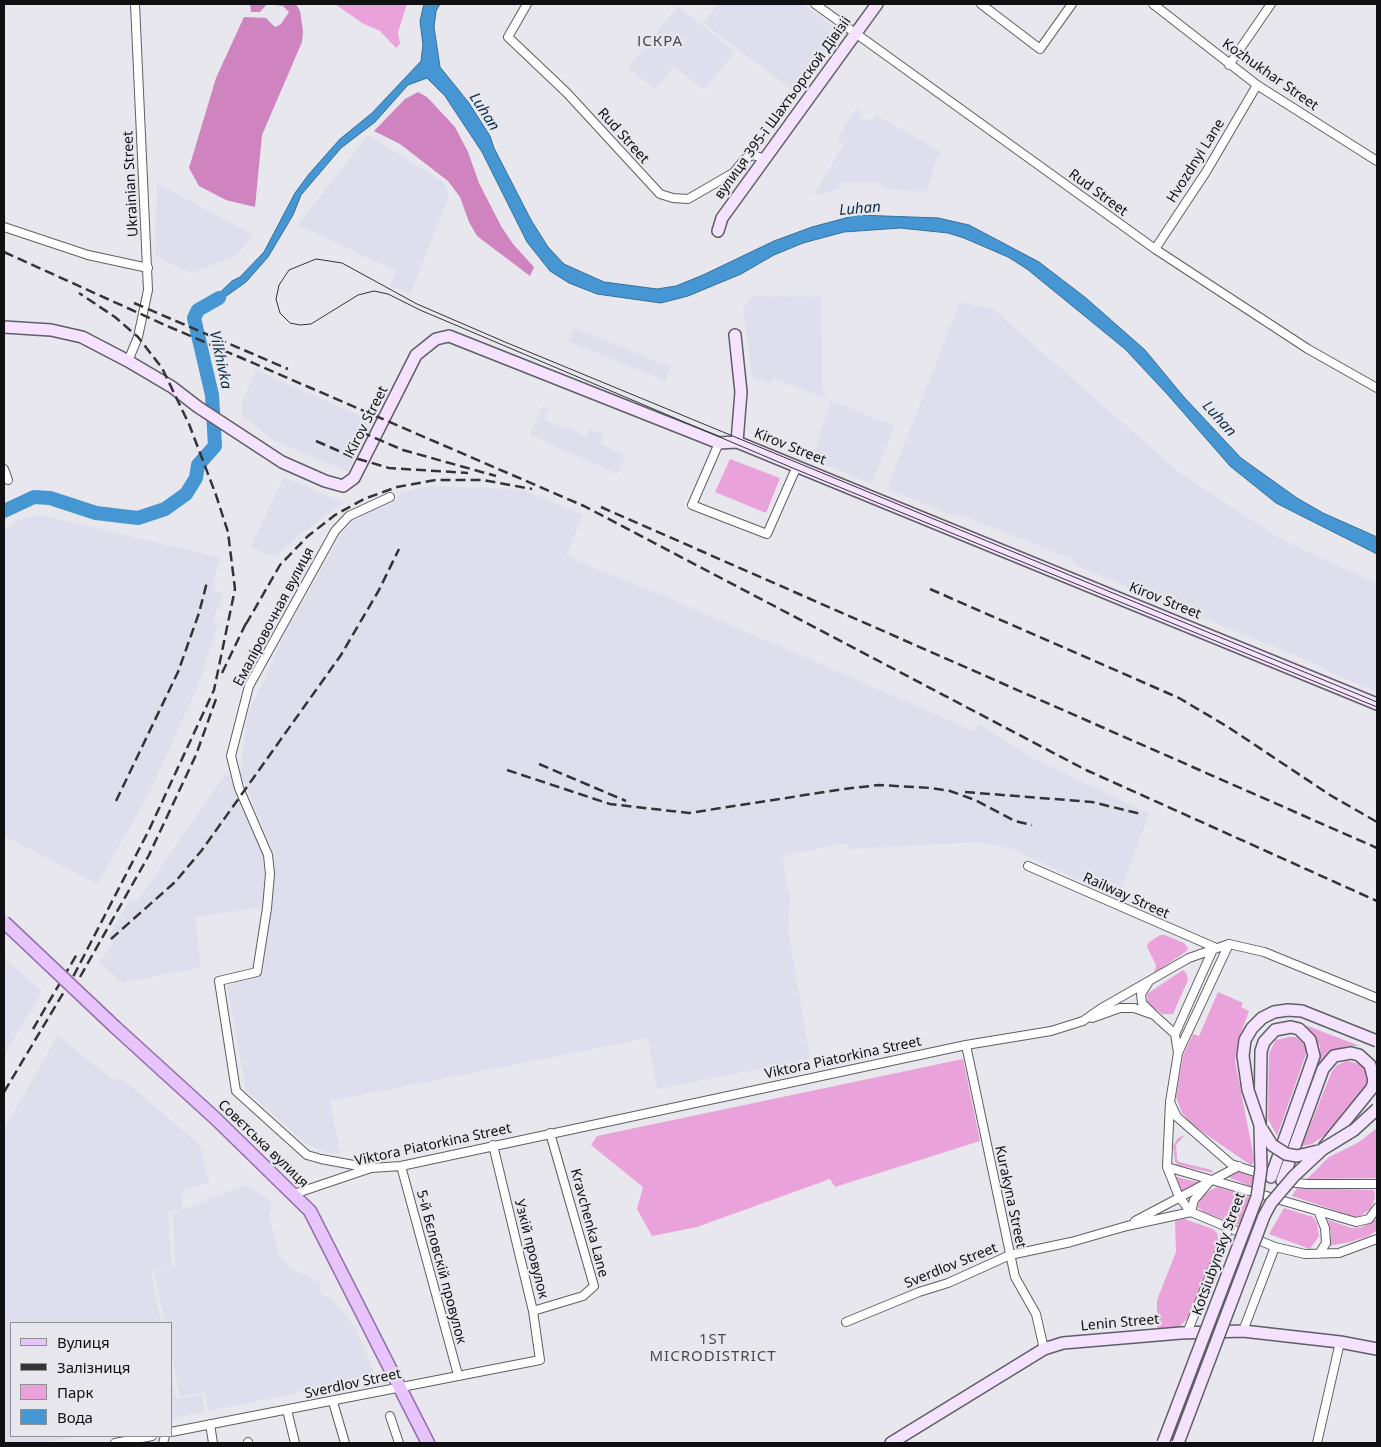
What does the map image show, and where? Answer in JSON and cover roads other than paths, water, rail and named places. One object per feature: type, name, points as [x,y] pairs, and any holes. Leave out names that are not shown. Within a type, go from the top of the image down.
[{"type":"main road","name":"Совєтська вулиця","points":[[4,922],[310,1211],[428,1443]]},
{"type":"street","name":"Ukrainian Street","points":[[128,360],[138,337],[148,290],[135,4]]},
{"type":"street","name":"Rud Street","points":[[528,4],[508,37],[567,94],[660,194],[673,198],[688,199],[733,173],[745,159],[753,155],[765,159]]},
{"type":"street","name":"Rud Street","points":[[815,4],[1155,249],[1308,349],[1377,388]]},
{"type":"street","name":"вулиця 395-ї Шахтьорской Дівізіі","points":[[718,231],[722,218],[876,4]]},
{"type":"street","points":[[981,4],[1040,50],[1072,4]]},
{"type":"street","name":"Kozhukhar Street","points":[[1152,4],[1257,85],[1377,162]]},
{"type":"street","points":[[1230,65],[1271,4]]},
{"type":"street","name":"Hvozdnyi Lane","points":[[1155,249],[1206,172],[1257,85]]},
{"type":"street","points":[[4,227],[88,255],[148,268]]},
{"type":"street","points":[[4,326],[51,330],[82,338],[128,360]]},
{"type":"street","points":[[734,335],[741,392],[737,442]]},
{"type":"street","name":"Kirov Street","points":[[128,360],[172,387],[198,407],[282,462],[325,481],[343,486],[354,478],[416,355],[436,339],[449,336],[719,443],[737,442],[1377,704]]},
{"type":"street","points":[[719,443],[692,505],[767,534],[797,466]]},
{"type":"street","points":[[4,469],[8,480]]},
{"type":"street","name":"Емаліровочная вулиця","points":[[371,1168],[321,1160],[307,1155],[236,1091],[219,981],[257,972],[267,908],[270,874],[268,855],[239,788],[231,756],[249,686],[334,531],[349,516],[390,496]]},
{"type":"street","name":"Railway Street","points":[[1028,866],[1214,947]]},
{"type":"street","points":[[1229,944],[1178,1053],[1170,1102],[1166,1167],[1179,1197],[1191,1212],[1275,1247],[1305,1254],[1339,1253],[1377,1239]]},
{"type":"street","name":"Viktora Piatorkina Street","points":[[294,1194],[371,1168],[401,1166],[550,1132],[966,1044],[1051,1031],[1083,1021],[1100,1009],[1189,958],[1214,947],[1229,944],[1264,952],[1377,998]]},
{"type":"street","points":[[1178,1053],[1175,1034],[1214,947]]},
{"type":"street","points":[[1149,981],[1141,994],[1142,1003],[1175,1034]]},
{"type":"street","points":[[1083,1021],[1120,1008],[1134,1008],[1154,1015]]},
{"type":"street","name":"Kotsiubynsky Street","points":[[1163,1443],[1253,1212],[1261,1169],[1260,1126],[1248,1090],[1243,1056],[1245,1040],[1252,1028],[1262,1018],[1274,1012],[1288,1010],[1302,1011],[1377,1041]]},
{"type":"street","points":[[1276,1179],[1311,1064],[1313,1048],[1310,1040],[1299,1029],[1282,1027],[1268,1035],[1261,1051],[1260,1126],[1272,1145],[1286,1154],[1306,1155],[1323,1149],[1368,1095],[1374,1080],[1370,1065],[1365,1059],[1351,1053],[1334,1056],[1323,1069],[1276,1179]]},
{"type":"street","name":"Kurakyna Street","points":[[966,1044],[1015,1277],[1036,1314],[1044,1349]]},
{"type":"street","points":[[1170,1102],[1178,1117],[1231,1164],[1276,1179],[1307,1184],[1377,1184]]},
{"type":"street","name":"Kotsiubynsky Street","points":[[1178,1443],[1264,1216],[1281,1190],[1323,1149],[1363,1123],[1377,1109]]},
{"type":"street","name":"Kravchenka Lane","points":[[533,1311],[583,1296],[594,1286],[550,1132]]},
{"type":"street","name":"Узкій провулок","points":[[493,1145],[533,1311],[540,1360]]},
{"type":"street","name":"5-й Бєловскій провулок","points":[[401,1166],[458,1374]]},
{"type":"street","points":[[1127,1226],[1239,1166]]},
{"type":"street","points":[[1166,1167],[1319,1213],[1356,1222],[1369,1219],[1377,1208]]},
{"type":"street","points":[[1191,1212],[1194,1200],[1211,1180]]},
{"type":"street","points":[[1127,1226],[1191,1212]]},
{"type":"street","points":[[1319,1213],[1325,1228],[1326,1243],[1319,1254]]},
{"type":"street","name":"Sverdlov Street","points":[[846,1322],[919,1292],[948,1283],[1010,1255],[1071,1242],[1127,1226]]},
{"type":"street","points":[[1187,1333],[1229,1228]]},
{"type":"street","points":[[1243,1331],[1275,1247]]},
{"type":"street","name":"Lenin Street","points":[[891,1443],[1044,1349],[1064,1343],[1187,1333],[1243,1331],[1340,1342],[1377,1349]]},
{"type":"street","points":[[1317,1443],[1340,1342]]},
{"type":"street","name":"Sverdlov Street","points":[[172,1432],[333,1402],[458,1374],[540,1360]]},
{"type":"street","points":[[333,1402],[345,1443]]},
{"type":"street","points":[[287,1410],[295,1443]]},
{"type":"street","points":[[390,1416],[399,1443]]},
{"type":"street","points":[[210,1424],[213,1443]]},
{"type":"street","points":[[115,1443],[147,1437]]},
{"type":"water","points":[[424,4],[440,4],[436,11],[434,27],[440,67],[469,103],[490,136],[494,148],[531,220],[548,247],[564,264],[604,282],[657,289],[676,286],[703,275],[774,241],[812,227],[857,215],[938,218],[969,225],[1039,262],[1086,298],[1145,350],[1183,396],[1241,458],[1297,498],[1323,513],[1377,537],[1377,554],[1276,503],[1230,466],[1125,349],[1027,269],[1008,257],[964,238],[948,233],[900,228],[844,232],[803,243],[774,255],[741,274],[688,296],[661,303],[597,294],[569,283],[550,271],[527,242],[482,152],[445,96],[427,78],[408,85],[375,122],[341,148],[301,195],[293,215],[268,257],[246,282],[204,312],[202,305],[212,300],[232,281],[240,277],[264,252],[295,193],[309,174],[340,139],[372,113],[421,61],[423,45],[420,21]]},
{"type":"waterway","name":"Vilkhivka","points":[[4,511],[34,497],[50,498],[96,513],[138,518],[165,509],[186,494],[196,478],[198,465],[215,446],[212,395],[194,318],[198,310],[219,298]]},
{"type":"tram line","points":[[1377,702],[505,342],[417,304],[342,263],[316,259],[289,270],[279,285],[276,299],[280,313],[290,323],[300,325],[311,324],[358,295],[374,291],[388,294],[420,310],[795,469],[1377,707]]},
{"type":"railway","points":[[4,252],[165,325],[584,506],[1086,770],[1377,901]]},
{"type":"railway","points":[[4,1092],[74,975],[149,830],[214,690],[235,589],[228,532],[216,495],[189,424],[162,368],[138,337],[115,317],[79,293]]},
{"type":"railway","points":[[134,303],[288,369]]},
{"type":"railway","points":[[361,432],[403,450],[496,476]]},
{"type":"railway","points":[[316,441],[355,458],[389,468],[468,473]]},
{"type":"railway","points":[[246,624],[280,565],[308,536],[335,515],[364,499],[397,487],[436,480],[483,480],[532,489]]},
{"type":"railway","points":[[601,507],[1377,848]]},
{"type":"railway","points":[[111,939],[175,882],[202,850],[341,655],[379,590],[399,549]]},
{"type":"railway","points":[[116,801],[178,672],[199,613],[207,582]]},
{"type":"railway","points":[[930,589],[1179,698],[1228,727],[1330,795],[1377,822]]},
{"type":"railway","points":[[222,673],[248,619]]},
{"type":"railway","points":[[80,977],[149,855],[196,755],[216,699]]},
{"type":"railway","points":[[539,764],[626,801]]},
{"type":"railway","points":[[507,770],[610,804],[689,813],[879,785],[931,788],[950,791],[975,800],[1015,821],[1032,825]]},
{"type":"railway","points":[[965,792],[1092,802],[1141,814]]},
{"type":"railway","points":[[33,1029],[77,954]]},
{"type":"district","name":"ІСКРА","points":[[660,42]]},
{"type":"district","name":"1ST MICRODISTRICT","points":[[713,1348]]},
{"type":"water label","name":"Luhan","points":[[484,112]]},
{"type":"water label","name":"Luhan","points":[[860,209]]},
{"type":"water label","name":"Luhan","points":[[1219,419]]}]
